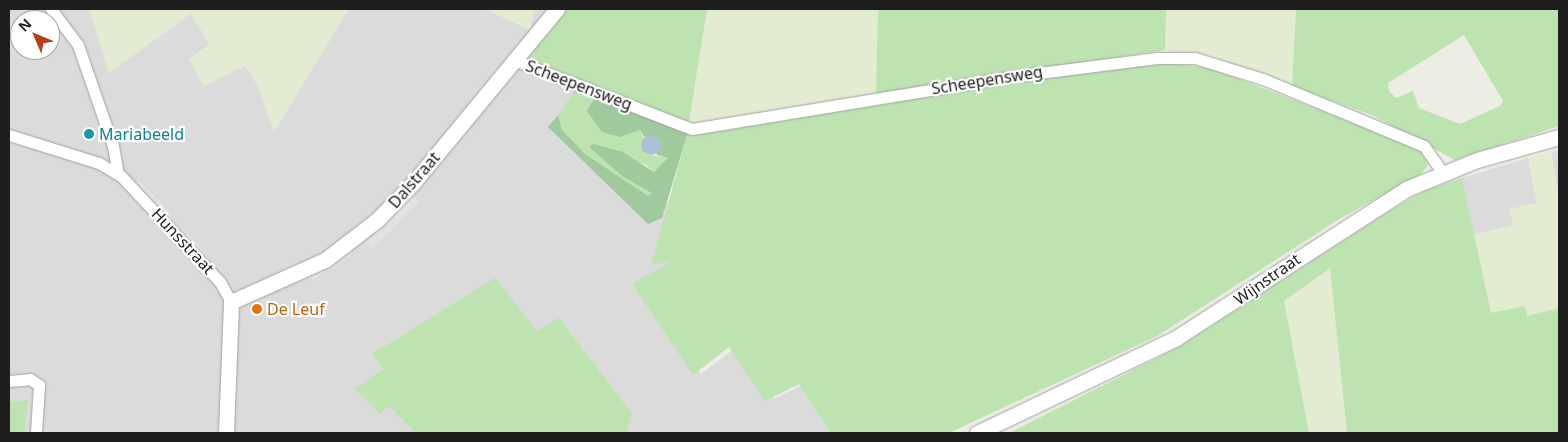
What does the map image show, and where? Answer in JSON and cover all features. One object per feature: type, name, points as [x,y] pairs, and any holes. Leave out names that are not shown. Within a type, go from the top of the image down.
[{"type":"street","points":[[51,9],[78,44],[113,146],[118,173]]},
{"type":"street","name":"Dalstraat","points":[[231,302],[304,271],[361,234],[413,183],[557,9]]},
{"type":"street","name":"Scheepensweg","points":[[514,60],[692,129],[1008,77],[1157,58],[1195,58],[1249,74],[1410,139],[1434,154],[1443,173]]},
{"type":"street","name":"Hunsstraat","points":[[9,135],[118,173],[220,282],[231,302]]},
{"type":"street","name":"Wijnstraat","points":[[977,433],[1176,338],[1362,214],[1443,173],[1559,137]]},
{"type":"street","points":[[226,433],[231,302]]},
{"type":"street","points":[[9,381],[30,379],[39,385],[36,433]]},
{"type":"shaded area","points":[[9,9],[195,10],[215,41],[193,56],[209,83],[343,9],[552,9],[586,85],[678,218],[682,258],[640,282],[701,374],[738,346],[774,399],[808,382],[840,433],[9,433]]},
{"type":"shaded area","points":[[1559,150],[1559,197],[1551,152]]},
{"type":"shaded area","points":[[1528,158],[1537,203],[1513,225],[1474,235],[1462,178]]},
{"type":"shaded area","points":[[139,180],[173,217],[169,221],[135,184]]},
{"type":"shaded area","points":[[413,195],[420,202],[373,249],[366,242]]},
{"type":"shaded area","points":[[181,225],[205,253],[202,256],[177,230]]},
{"type":"shaded area","points":[[351,250],[353,253],[335,267],[315,279],[307,277]]},
{"type":"green space","points":[[89,9],[349,9],[274,132],[257,85],[245,66],[204,86],[189,59],[210,45],[191,14],[109,73]]},
{"type":"green space","points":[[484,9],[535,9],[530,30]]},
{"type":"green space","points":[[563,9],[707,9],[689,122],[530,61],[541,35]]},
{"type":"green space","points":[[707,9],[878,9],[876,94],[696,126],[689,122]]},
{"type":"green space","points":[[878,9],[1166,9],[1165,50],[876,94]]},
{"type":"green space","points":[[1166,9],[1296,9],[1292,87],[1213,56],[1165,50]]},
{"type":"green space","points":[[1296,9],[1559,9],[1559,126],[1455,160],[1372,115],[1292,87]],"holes":[[[1464,35],[1503,101],[1500,106],[1460,124],[1419,108],[1413,91],[1396,98],[1389,91],[1388,83]]]},
{"type":"green space","points":[[1160,62],[1210,68],[1414,146],[1420,149],[1428,165],[1421,174],[1341,218],[1157,336],[949,433],[831,433],[799,384],[765,401],[729,347],[693,375],[632,284],[672,261],[651,265],[688,132],[722,131],[955,91]]},
{"type":"green space","points":[[576,89],[595,97],[620,137],[640,130],[649,155],[669,158],[654,172],[646,165],[603,147],[593,144],[589,147],[622,176],[653,193],[648,196],[585,154],[562,130],[558,115]]},
{"type":"green space","points":[[595,97],[688,132],[662,218],[648,224],[548,127],[558,115],[562,130],[585,154],[648,196],[652,193],[622,176],[589,147],[593,144],[623,152],[654,172],[668,158],[657,155],[654,136],[644,137],[640,130],[620,137],[602,132],[587,111]]},
{"type":"green space","points":[[1551,152],[1559,197],[1559,308],[1527,316],[1525,306],[1491,314],[1474,235],[1513,225],[1509,209],[1537,203],[1528,158]]},
{"type":"green space","points":[[1462,178],[1491,313],[1525,306],[1527,316],[1559,308],[1559,433],[1347,433],[1330,268],[1284,301],[1309,433],[1009,433],[1177,348],[1391,210],[1426,190]]},
{"type":"green space","points":[[1330,268],[1347,433],[1309,433],[1284,301]]},
{"type":"green space","points":[[495,278],[537,331],[559,318],[632,414],[626,433],[416,433],[389,406],[380,414],[355,389],[383,369],[372,354]]},
{"type":"green space","points":[[28,400],[24,433],[9,433],[9,402]]},
{"type":"water","points":[[651,135],[658,138],[661,145],[658,152],[651,155],[644,152],[641,145],[644,138]]},
{"type":"place","name":"Mariabeeld","points":[[89,134]]},
{"type":"place","name":"De Leuf","points":[[257,309]]}]
